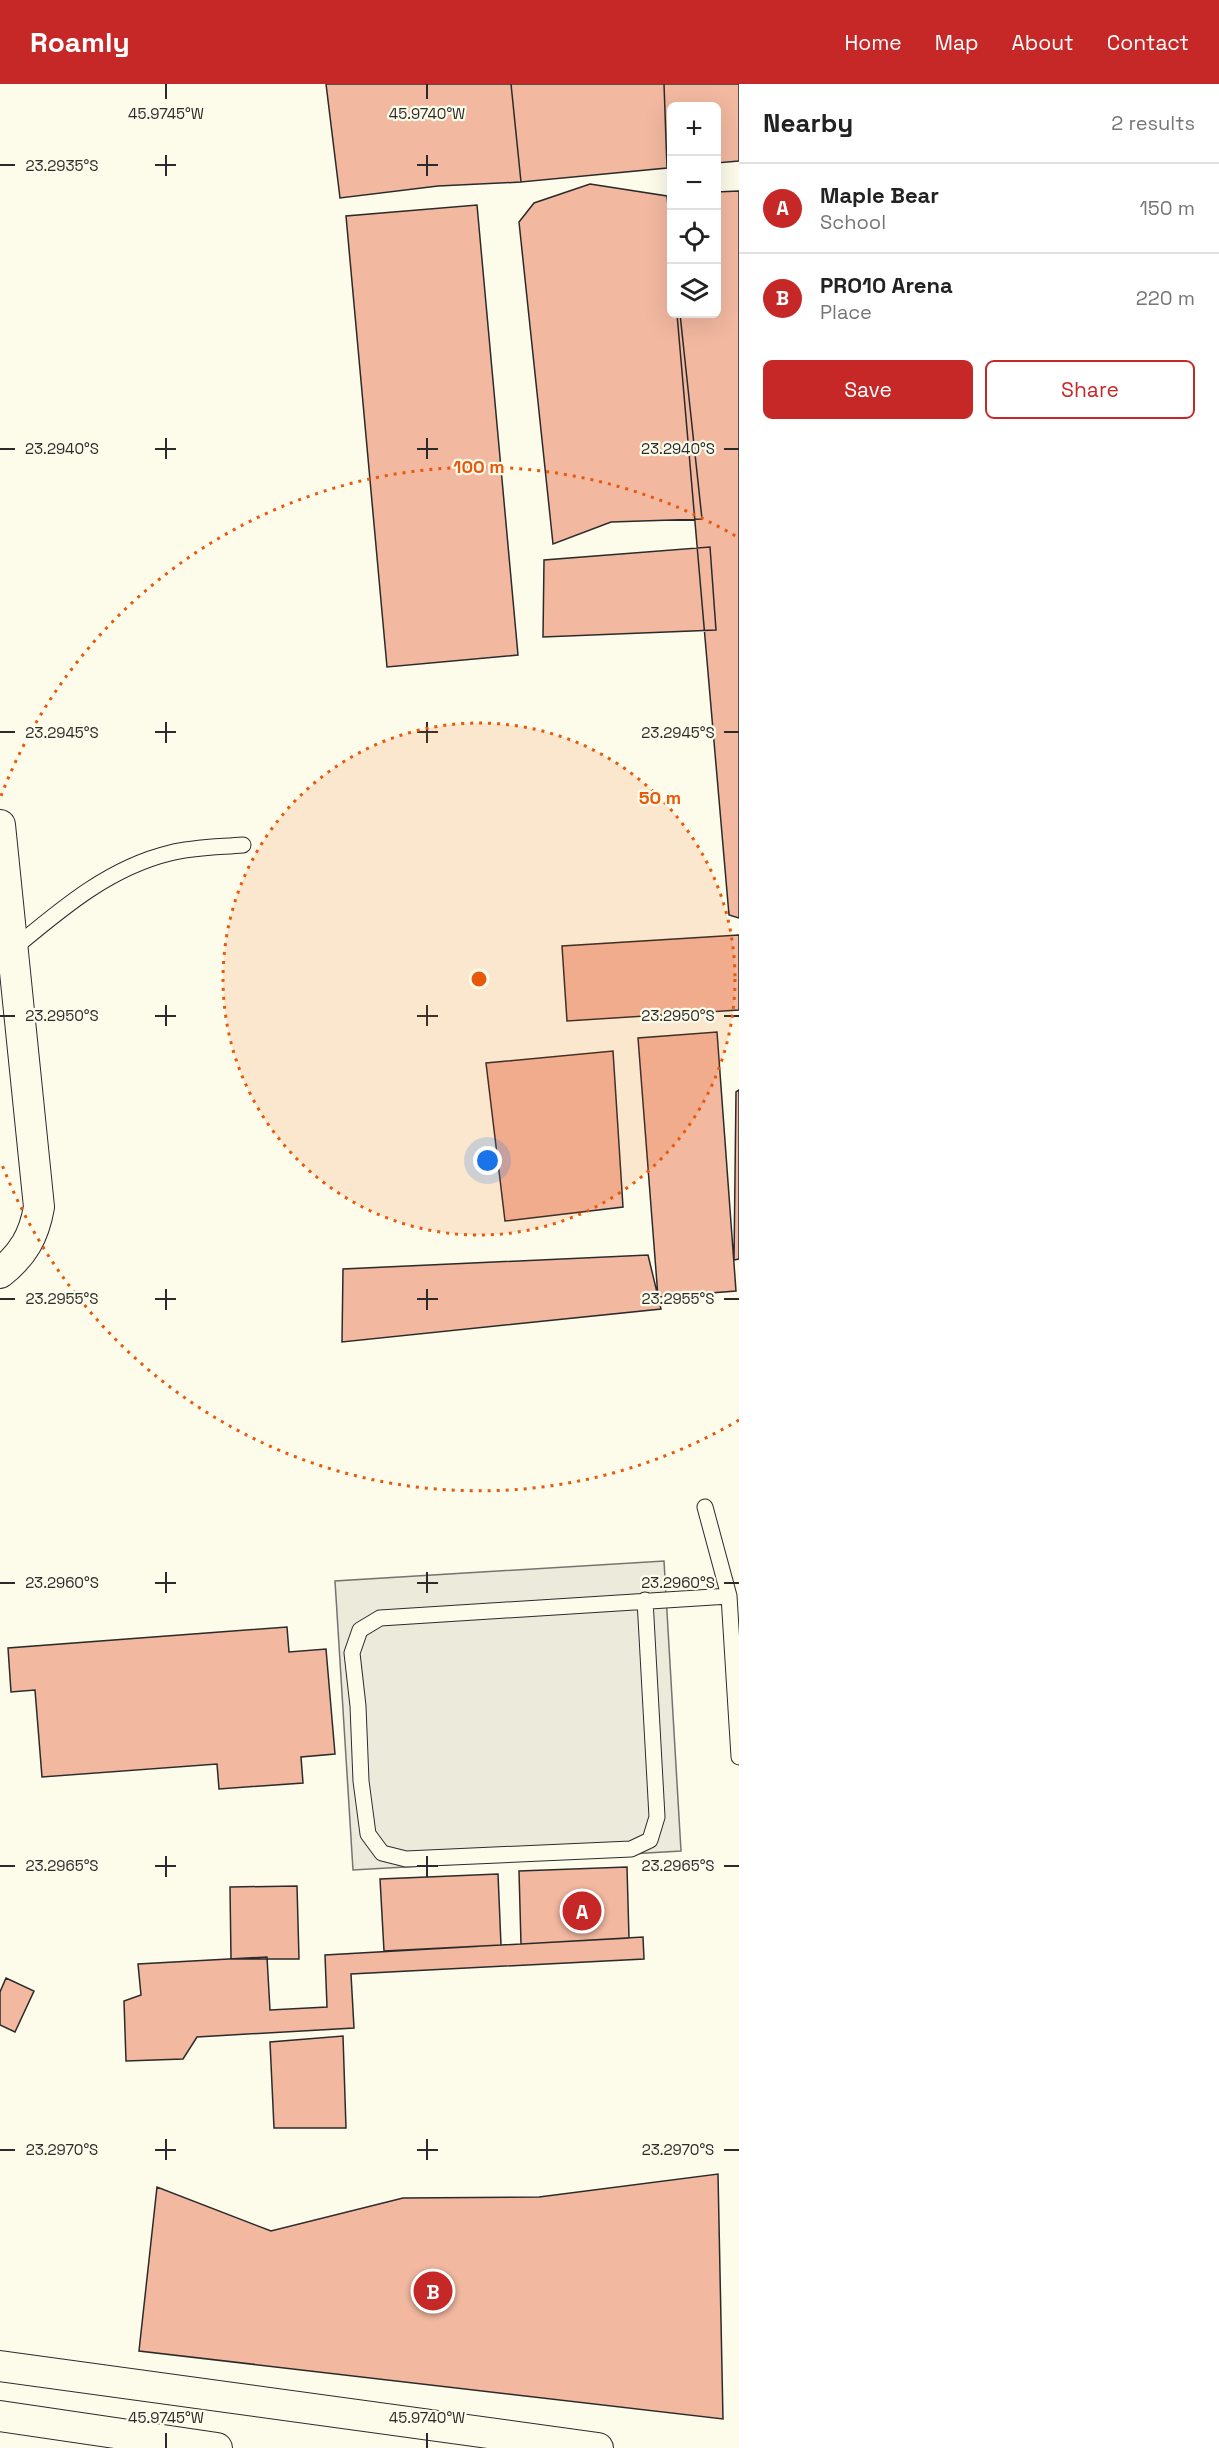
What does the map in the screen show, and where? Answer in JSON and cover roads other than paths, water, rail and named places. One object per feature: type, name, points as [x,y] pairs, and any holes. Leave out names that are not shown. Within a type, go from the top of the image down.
[{"type":"street","points":[[0,825],[2,875],[13,949],[39,1207],[31,1240],[22,1254],[0,1273]]},
{"type":"street","points":[[0,2366],[598,2448]]},
{"type":"street","points":[[0,2416],[217,2448]]},
{"type":"lane","points":[[13,949],[74,900],[121,871],[170,853],[243,844]]},
{"type":"lane","points":[[705,1507],[729,1596],[739,1758]]},
{"type":"lane","points":[[645,1600],[657,1817],[650,1839],[631,1849],[405,1859],[382,1852],[368,1834],[361,1780],[358,1706],[352,1653],[360,1630],[380,1618],[645,1600],[729,1596]]},
{"type":"place","name":"Maple Bear","points":[[582,1911]]},
{"type":"place","name":"PRO10 Arena","points":[[433,2291]]}]
